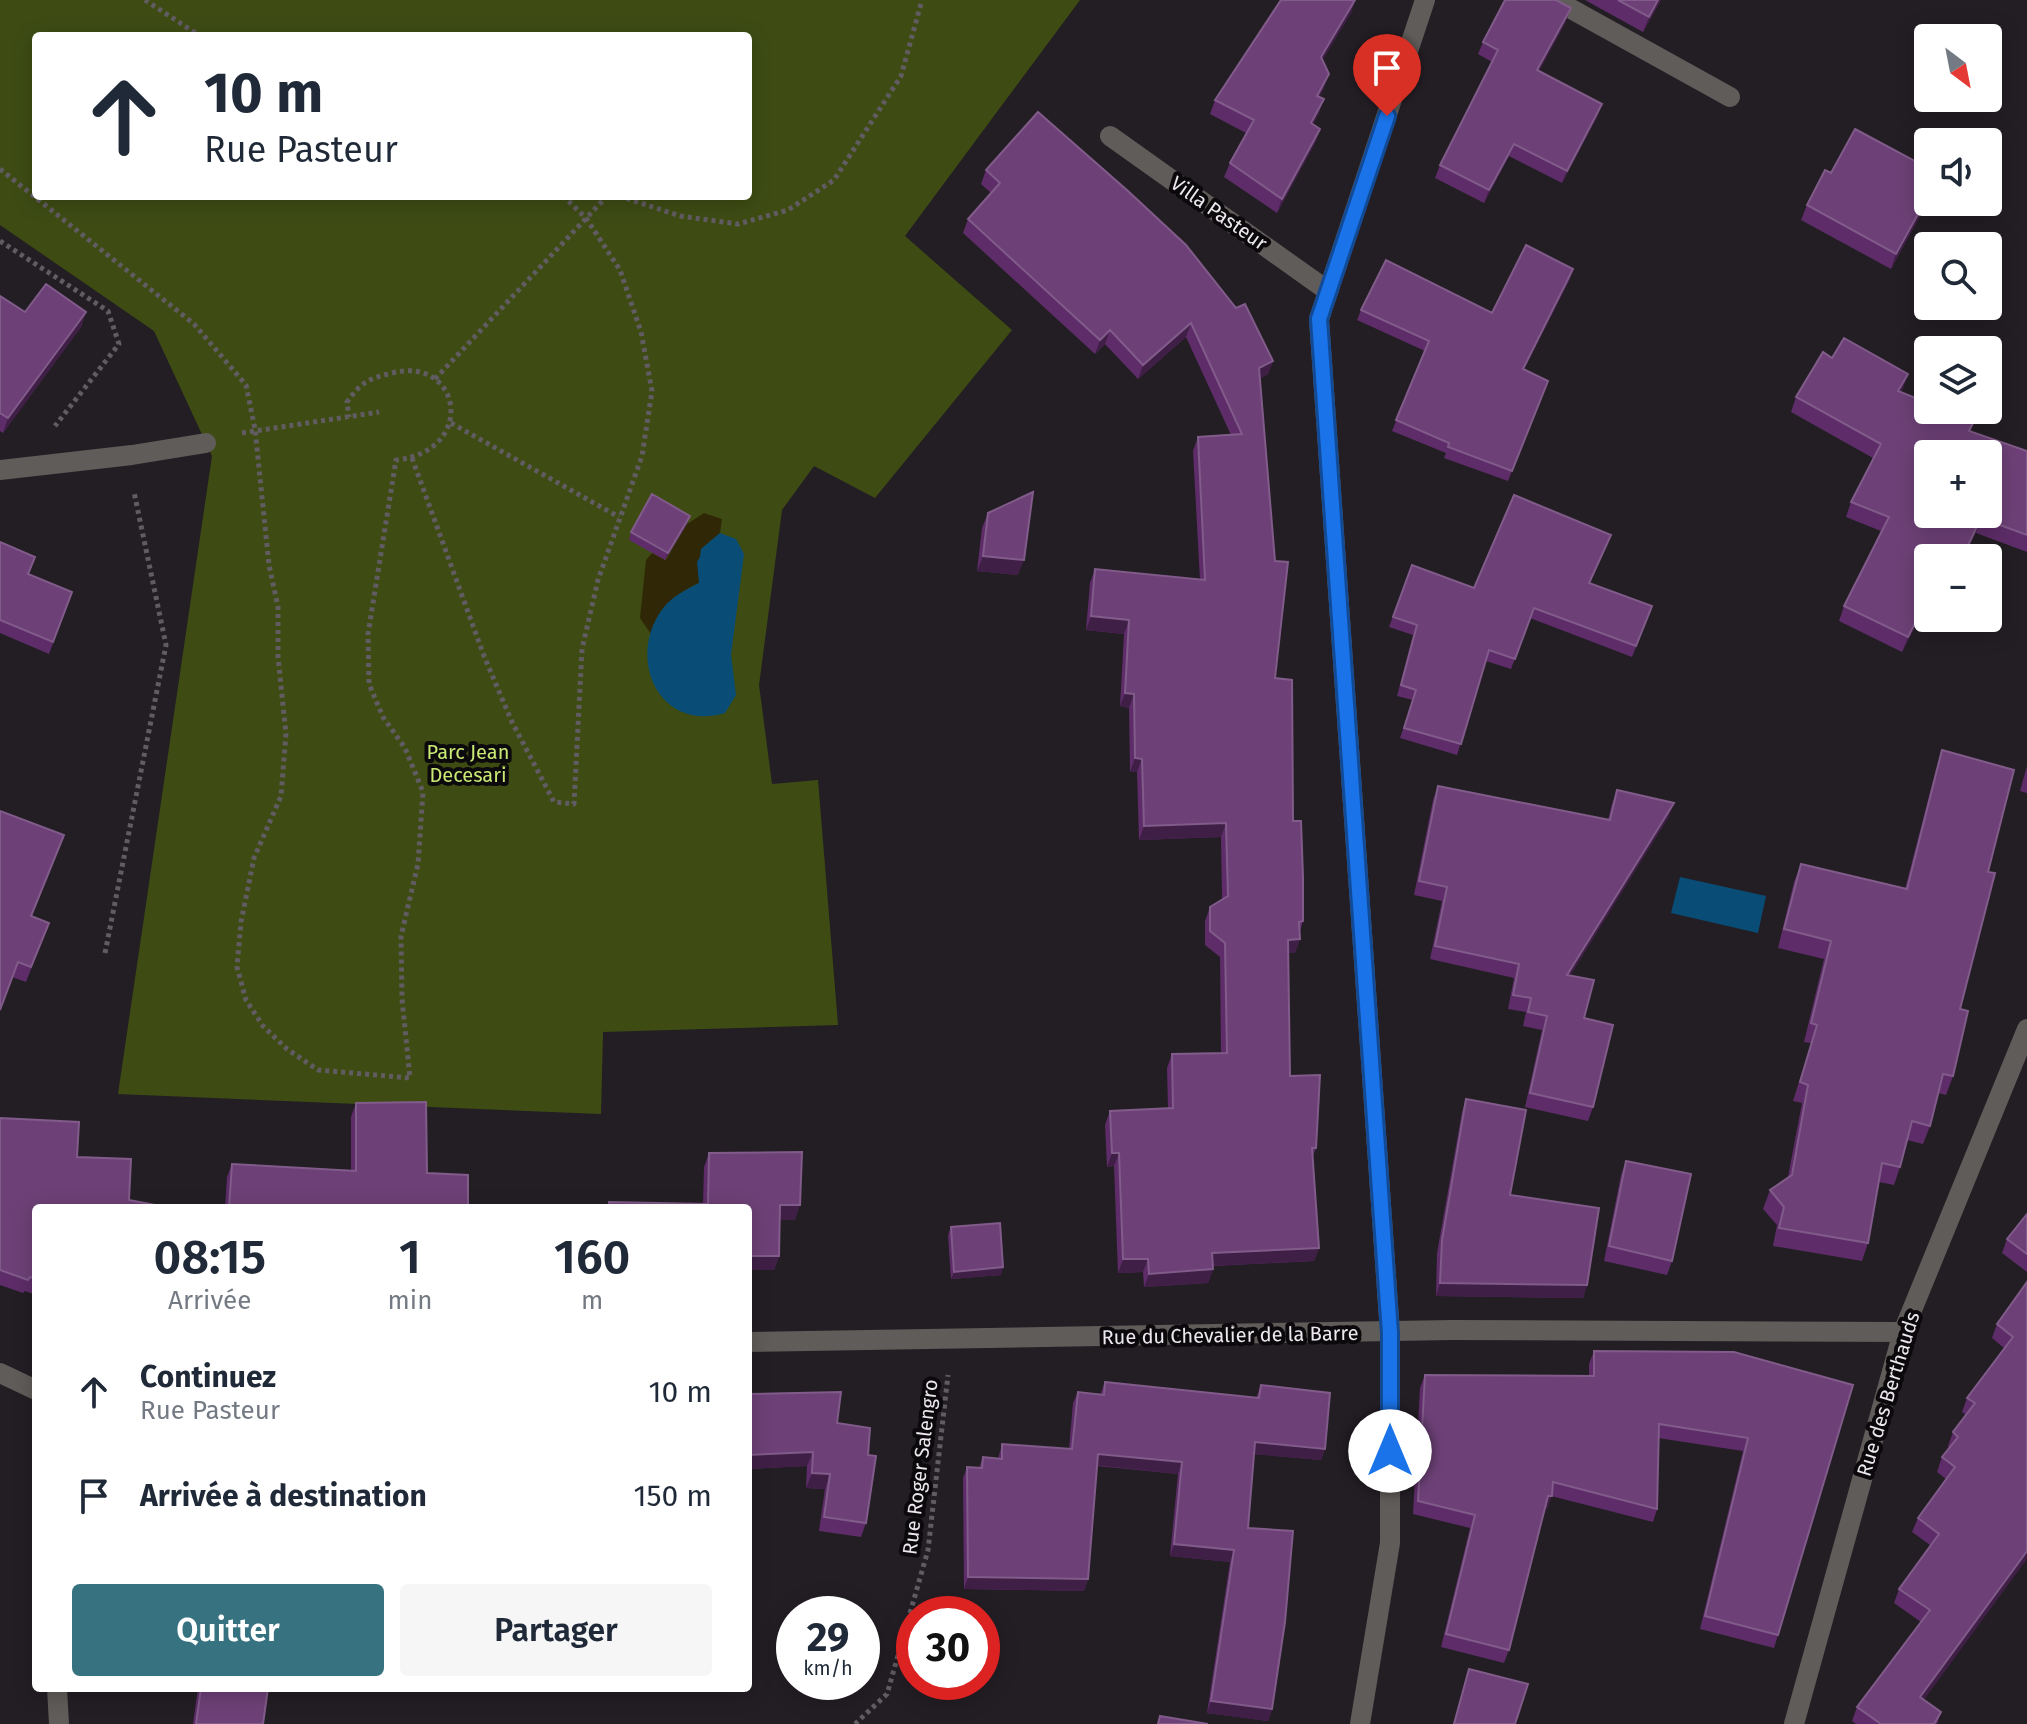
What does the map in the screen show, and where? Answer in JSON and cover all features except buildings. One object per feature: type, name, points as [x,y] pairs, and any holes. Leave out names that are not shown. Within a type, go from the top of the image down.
[{"type":"street","points":[[1360,1724],[1390,1543],[1390,1333],[1319,319],[1425,0]]},
{"type":"street","points":[[1555,0],[1730,97]]},
{"type":"street","name":"Villa Pasteur","points":[[1110,136],[1328,291]]},
{"type":"street","points":[[0,470],[206,443]]},
{"type":"street","name":"Rue des Berthauds","points":[[1794,1724],[1903,1332],[2027,1029]]},
{"type":"street","name":"Rue du Chevalier de la Barre","points":[[752,1342],[1453,1330],[1903,1332]]},
{"type":"street","points":[[0,1373],[32,1388]]},
{"type":"street","points":[[57,1692],[59,1724]]},
{"type":"path","points":[[145,0],[194,32]]},
{"type":"path","points":[[631,200],[680,216],[738,224],[788,210],[834,180],[901,76],[922,0]]},
{"type":"path","points":[[0,169],[32,195]]},
{"type":"path","points":[[39,200],[194,324],[246,385],[255,429],[269,565],[278,607],[278,657],[286,734],[281,796],[254,858],[241,922],[237,967],[246,1000],[263,1026],[287,1049],[318,1070],[410,1078],[402,999],[401,936],[418,864],[423,792],[405,748],[383,717],[369,684],[368,634],[396,460],[412,458],[438,441],[451,423],[452,407],[447,393],[435,379],[418,371],[403,370],[361,383],[347,402],[349,417]]},
{"type":"path","points":[[412,458],[484,656],[512,722],[554,802],[574,804],[582,649],[598,580],[642,456],[652,391],[641,332],[620,270],[586,218],[567,200]]},
{"type":"path","points":[[435,379],[603,200]]},
{"type":"path","points":[[0,241],[108,311],[119,344],[24,466]]},
{"type":"path","points":[[255,429],[379,412]]},
{"type":"path","points":[[451,423],[619,517]]},
{"type":"path","points":[[105,953],[166,645],[134,495],[132,455]]},
{"type":"path","name":"Rue Roger Salengro","points":[[855,1724],[887,1694],[928,1550],[952,1338]]},
{"type":"green space","name":"Parc Jean Decesari","points":[[0,0],[1080,0],[905,236],[1012,330],[875,498],[814,466],[782,510],[759,685],[772,784],[818,780],[838,1025],[603,1032],[601,1114],[118,1094],[212,456],[154,331],[0,225]]},
{"type":"sand","points":[[704,513],[722,519],[720,533],[701,549],[699,583],[663,609],[651,634],[640,618],[646,560],[652,553],[666,560],[687,524]]},
{"type":"water","points":[[720,533],[736,539],[744,554],[731,655],[736,695],[725,713],[702,716],[682,712],[666,701],[655,686],[648,667],[648,647],[653,626],[664,607],[699,583],[697,562],[701,549]]},
{"type":"water","points":[[1680,877],[1766,896],[1758,933],[1671,913]]},
{"type":"route","points":[[1387,116],[1319,319],[1390,1333],[1390,1451]]}]
